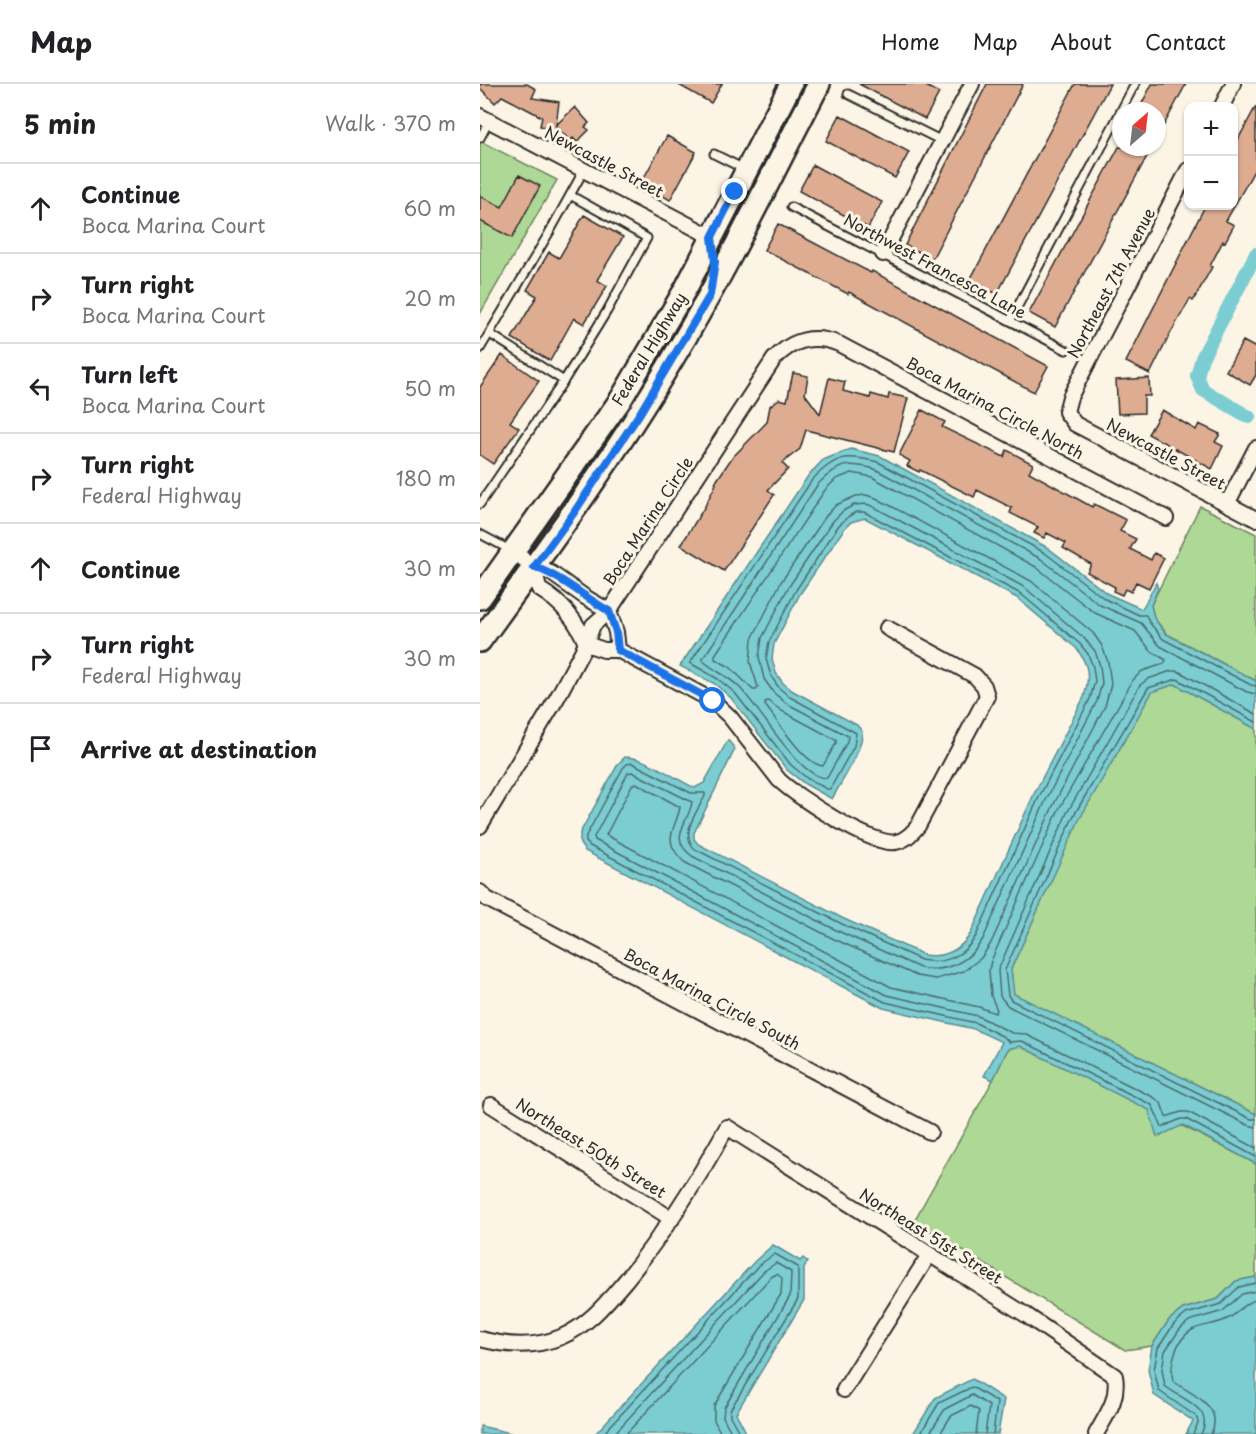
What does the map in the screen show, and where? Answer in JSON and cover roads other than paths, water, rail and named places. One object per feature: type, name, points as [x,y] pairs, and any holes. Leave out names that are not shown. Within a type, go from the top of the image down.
[{"type":"main road","name":"Federal Highway","points":[[480,598],[621,399],[686,288],[791,84]]},
{"type":"main road","name":"Federal Highway","points":[[480,641],[579,506],[640,413],[710,295],[819,84]]},
{"type":"main road","points":[[733,251],[729,226],[735,192]]},
{"type":"main road","points":[[710,295],[715,262],[712,237]]},
{"type":"street","points":[[883,254],[972,84]]},
{"type":"street","points":[[1224,102],[1233,84]]},
{"type":"street","name":"Newcastle Street","points":[[485,118],[712,237]]},
{"type":"street","name":"Northeast 7th Avenue","points":[[1066,412],[1070,397],[1184,178]]},
{"type":"street","name":"Boca Marina Circle North","points":[[804,340],[828,340],[839,344],[1166,518]]},
{"type":"street","name":"Boca Marina Circle","points":[[480,826],[557,698],[586,644],[593,625],[609,611],[774,359],[783,350],[804,340]]},
{"type":"street","name":"Newcastle Street","points":[[1066,412],[1075,424],[1256,519]]},
{"type":"street","points":[[1227,504],[1256,448]]},
{"type":"street","points":[[514,552],[534,567],[551,573],[609,611],[616,632],[618,650]]},
{"type":"street","points":[[534,567],[539,589],[558,600],[580,629],[586,644],[604,650],[618,650],[703,694],[722,708],[779,780],[809,805],[877,840],[895,843],[908,837],[918,826],[987,696],[984,686],[975,676],[887,628]]},
{"type":"street","name":"Boca Marina Circle South","points":[[480,892],[487,899],[930,1132]]},
{"type":"street","name":"Northeast 50th Street","points":[[491,1105],[672,1219]]},
{"type":"street","name":"Northeast 51st Street","points":[[672,1219],[699,1178],[727,1126],[1026,1315],[1115,1376],[1117,1388],[1115,1401],[1096,1434]]},
{"type":"street","points":[[480,1339],[507,1344],[534,1344],[549,1341],[586,1323],[605,1304],[672,1219]]},
{"type":"street","points":[[844,1390],[929,1255]]},
{"type":"lane","points":[[1010,321],[1135,84]]},
{"type":"lane","points":[[848,94],[942,141]]},
{"type":"lane","points":[[480,138],[485,118]]},
{"type":"lane","points":[[714,154],[746,170]]},
{"type":"lane","points":[[480,350],[584,170]]},
{"type":"lane","points":[[480,504],[564,381],[607,311],[647,238],[570,195]]},
{"type":"lane","name":"Northwest Francesca Lane","points":[[791,207],[1066,350]]},
{"type":"lane","points":[[490,334],[564,381]]},
{"type":"lane","points":[[480,534],[514,552]]},
{"type":"water","points":[[851,449],[880,456],[1048,548],[1108,594],[1142,609],[1156,583],[1158,589],[1151,605],[1154,618],[1166,634],[1256,681],[1256,729],[1175,684],[1152,692],[1079,820],[1011,969],[1014,994],[1256,1114],[1256,1164],[1183,1125],[1157,1137],[1149,1110],[1020,1046],[1008,1049],[993,1080],[984,1076],[1002,1042],[974,1029],[883,1008],[585,851],[580,844],[580,833],[618,764],[625,757],[651,764],[695,788],[704,783],[728,740],[735,749],[694,833],[694,839],[698,844],[844,919],[924,955],[932,956],[951,952],[967,939],[1034,794],[1084,697],[1087,671],[1084,660],[1076,648],[1017,598],[865,518],[851,522],[800,594],[774,644],[772,659],[776,673],[793,691],[857,725],[862,731],[856,756],[832,799],[805,784],[787,770],[731,698],[715,684],[680,666],[808,476],[823,460]]},
{"type":"water","points":[[773,1245],[800,1261],[803,1258],[808,1262],[804,1267],[804,1300],[736,1413],[747,1434],[595,1434],[755,1261]]},
{"type":"water","points":[[1256,1277],[1256,1434],[1186,1434],[1193,1421],[1154,1395],[1148,1370],[1152,1346],[1169,1320],[1183,1309],[1218,1299],[1236,1281]]},
{"type":"water","points":[[972,1379],[1004,1399],[998,1434],[913,1434],[935,1398]]},
{"type":"water","points":[[480,1426],[515,1434],[480,1434]]},
{"type":"waterway","points":[[1249,417],[1203,390],[1197,376],[1202,358],[1256,254]]}]
